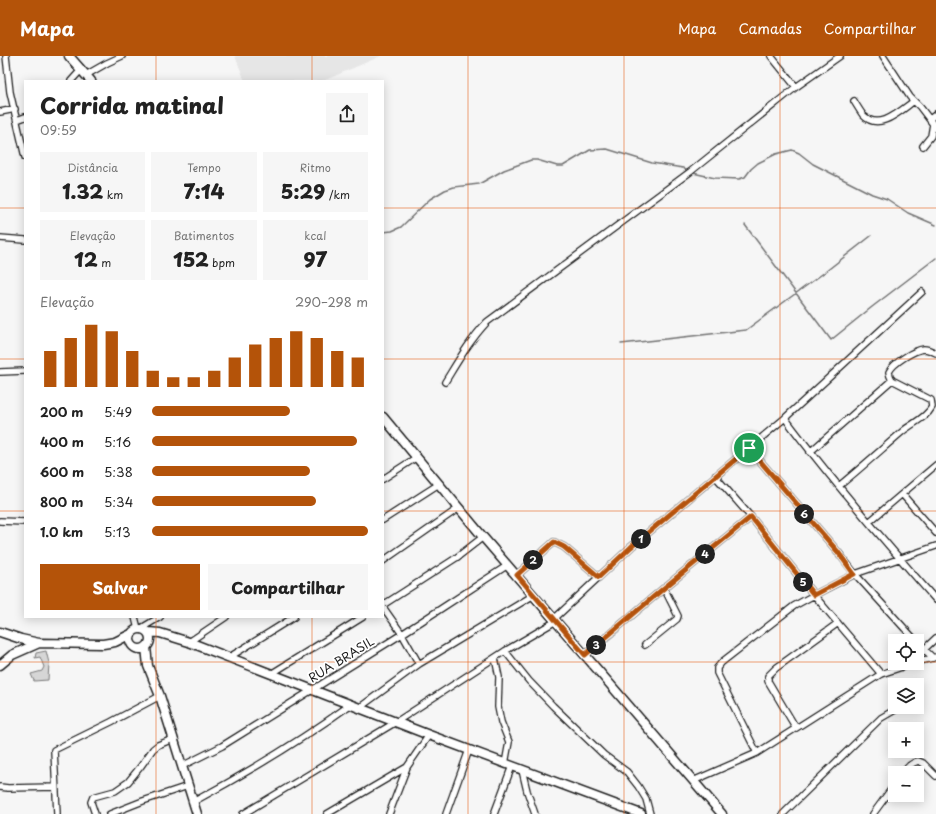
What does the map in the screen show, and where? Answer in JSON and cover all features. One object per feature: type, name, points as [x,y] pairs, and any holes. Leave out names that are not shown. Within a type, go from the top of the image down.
[{"type":"street","points":[[6,56],[10,92],[18,120],[24,152]]},
{"type":"street","points":[[69,56],[86,75]]},
{"type":"street","points":[[74,80],[122,56]]},
{"type":"street","points":[[770,56],[796,87]]},
{"type":"street","points":[[445,382],[466,347],[477,332],[487,322],[690,172],[796,87],[840,56]]},
{"type":"street","points":[[883,56],[910,97],[933,124]]},
{"type":"street","points":[[854,101],[863,114],[870,120],[876,122],[893,116],[914,101]]},
{"type":"street","points":[[0,112],[15,109]]},
{"type":"street","points":[[923,146],[931,136],[936,114]]},
{"type":"street","points":[[18,120],[24,117]]},
{"type":"street","points":[[0,238],[24,240]]},
{"type":"street","points":[[243,814],[396,722],[555,620],[631,547],[785,418],[922,292]]},
{"type":"street","points":[[839,486],[896,437],[926,415],[932,407],[933,401],[892,380],[889,372],[900,360],[918,351],[924,349],[936,353]]},
{"type":"street","points":[[0,372],[24,370]]},
{"type":"street","points":[[810,452],[892,380]]},
{"type":"street","points":[[384,418],[483,537],[722,814]]},
{"type":"street","points":[[785,418],[810,452],[899,559],[936,600]]},
{"type":"street","points":[[749,448],[838,552],[854,574],[909,634]]},
{"type":"street","points":[[384,478],[417,457]]},
{"type":"street","points":[[869,522],[936,466]]},
{"type":"street","points":[[715,476],[882,674]]},
{"type":"street","points":[[384,519],[440,484]]},
{"type":"street","points":[[902,494],[936,533]]},
{"type":"street","points":[[384,560],[459,508]]},
{"type":"street","points":[[585,655],[751,517]]},
{"type":"street","points":[[0,520],[24,522]]},
{"type":"street","points":[[384,605],[456,558],[483,537]]},
{"type":"street","points":[[517,575],[554,542],[564,547],[599,577]]},
{"type":"street","points":[[757,753],[717,673],[717,668],[735,651],[794,606],[854,574],[936,546]]},
{"type":"street","name":"RUA BRASIL","points":[[182,766],[222,746],[402,634],[508,565]]},
{"type":"street","points":[[646,645],[677,619],[678,616],[664,588]]},
{"type":"street","points":[[359,708],[419,664],[534,595]]},
{"type":"street","points":[[384,607],[402,634],[419,664]]},
{"type":"street","points":[[135,618],[141,631],[150,636],[147,645],[148,666]]},
{"type":"street","points":[[159,618],[141,631],[130,642],[148,666],[160,696],[197,814]]},
{"type":"street","points":[[189,642],[225,618]]},
{"type":"street","points":[[228,658],[292,618]]},
{"type":"street","points":[[271,674],[361,618]]},
{"type":"street","points":[[796,728],[768,681],[768,676],[776,668],[838,623]]},
{"type":"street","points":[[0,632],[39,643],[103,644],[115,642],[141,631],[160,633],[189,642],[468,750],[641,814]]},
{"type":"street","points":[[115,642],[141,649],[168,636]]},
{"type":"street","points":[[924,648],[936,638]]},
{"type":"street","points":[[0,665],[12,655],[39,643]]},
{"type":"street","points":[[924,650],[935,657]]},
{"type":"street","points":[[505,651],[529,681],[553,706],[604,755],[627,772],[638,786],[646,800],[650,814]]},
{"type":"street","points":[[924,660],[935,657]]},
{"type":"street","points":[[494,814],[509,765],[509,742],[500,722],[498,707],[499,677],[495,658]]},
{"type":"street","points":[[693,781],[757,753],[882,674],[893,670]]},
{"type":"street","points":[[57,814],[54,750],[160,696]]},
{"type":"street","points":[[193,802],[244,775],[350,705]]},
{"type":"street","points":[[783,814],[881,718],[888,714]]},
{"type":"street","points":[[389,814],[407,767],[429,735]]},
{"type":"street","points":[[95,814],[91,802],[93,797],[115,792],[128,782],[142,766],[153,749],[158,745],[173,739]]},
{"type":"street","points":[[446,814],[468,750]]},
{"type":"street","points":[[909,766],[918,761],[923,763],[936,776]]},
{"type":"street","points":[[327,814],[407,767]]},
{"type":"street","points":[[522,770],[535,814]]},
{"type":"street","points":[[110,814],[188,786]]},
{"type":"street","points":[[0,787],[55,787]]},
{"type":"street","points":[[874,814],[888,794]]},
{"type":"shaded area","points":[[235,56],[381,56],[325,80],[245,80]]},
{"type":"shaded area","points":[[46,651],[49,663],[48,680],[34,681],[31,674],[42,671],[44,667],[40,657],[35,658],[36,653]]},
{"type":"waterway","points":[[384,232],[392,231],[401,227],[430,199],[445,190],[454,187],[479,184],[504,170],[531,160],[563,166],[590,150],[607,149],[652,163],[683,168],[689,172]]},
{"type":"waterway","points":[[693,173],[715,178],[739,179],[745,177],[758,163],[776,154],[792,150],[799,153],[813,164],[872,194],[887,199],[908,213],[936,225]]},
{"type":"waterway","points":[[745,225],[831,340],[936,258]]},
{"type":"waterway","points":[[621,344],[746,330],[871,236]]},
{"type":"route","points":[[749,448],[838,552],[854,574],[814,595],[751,517],[585,655],[517,575],[554,542],[564,547],[599,577],[631,547],[749,448]]}]
